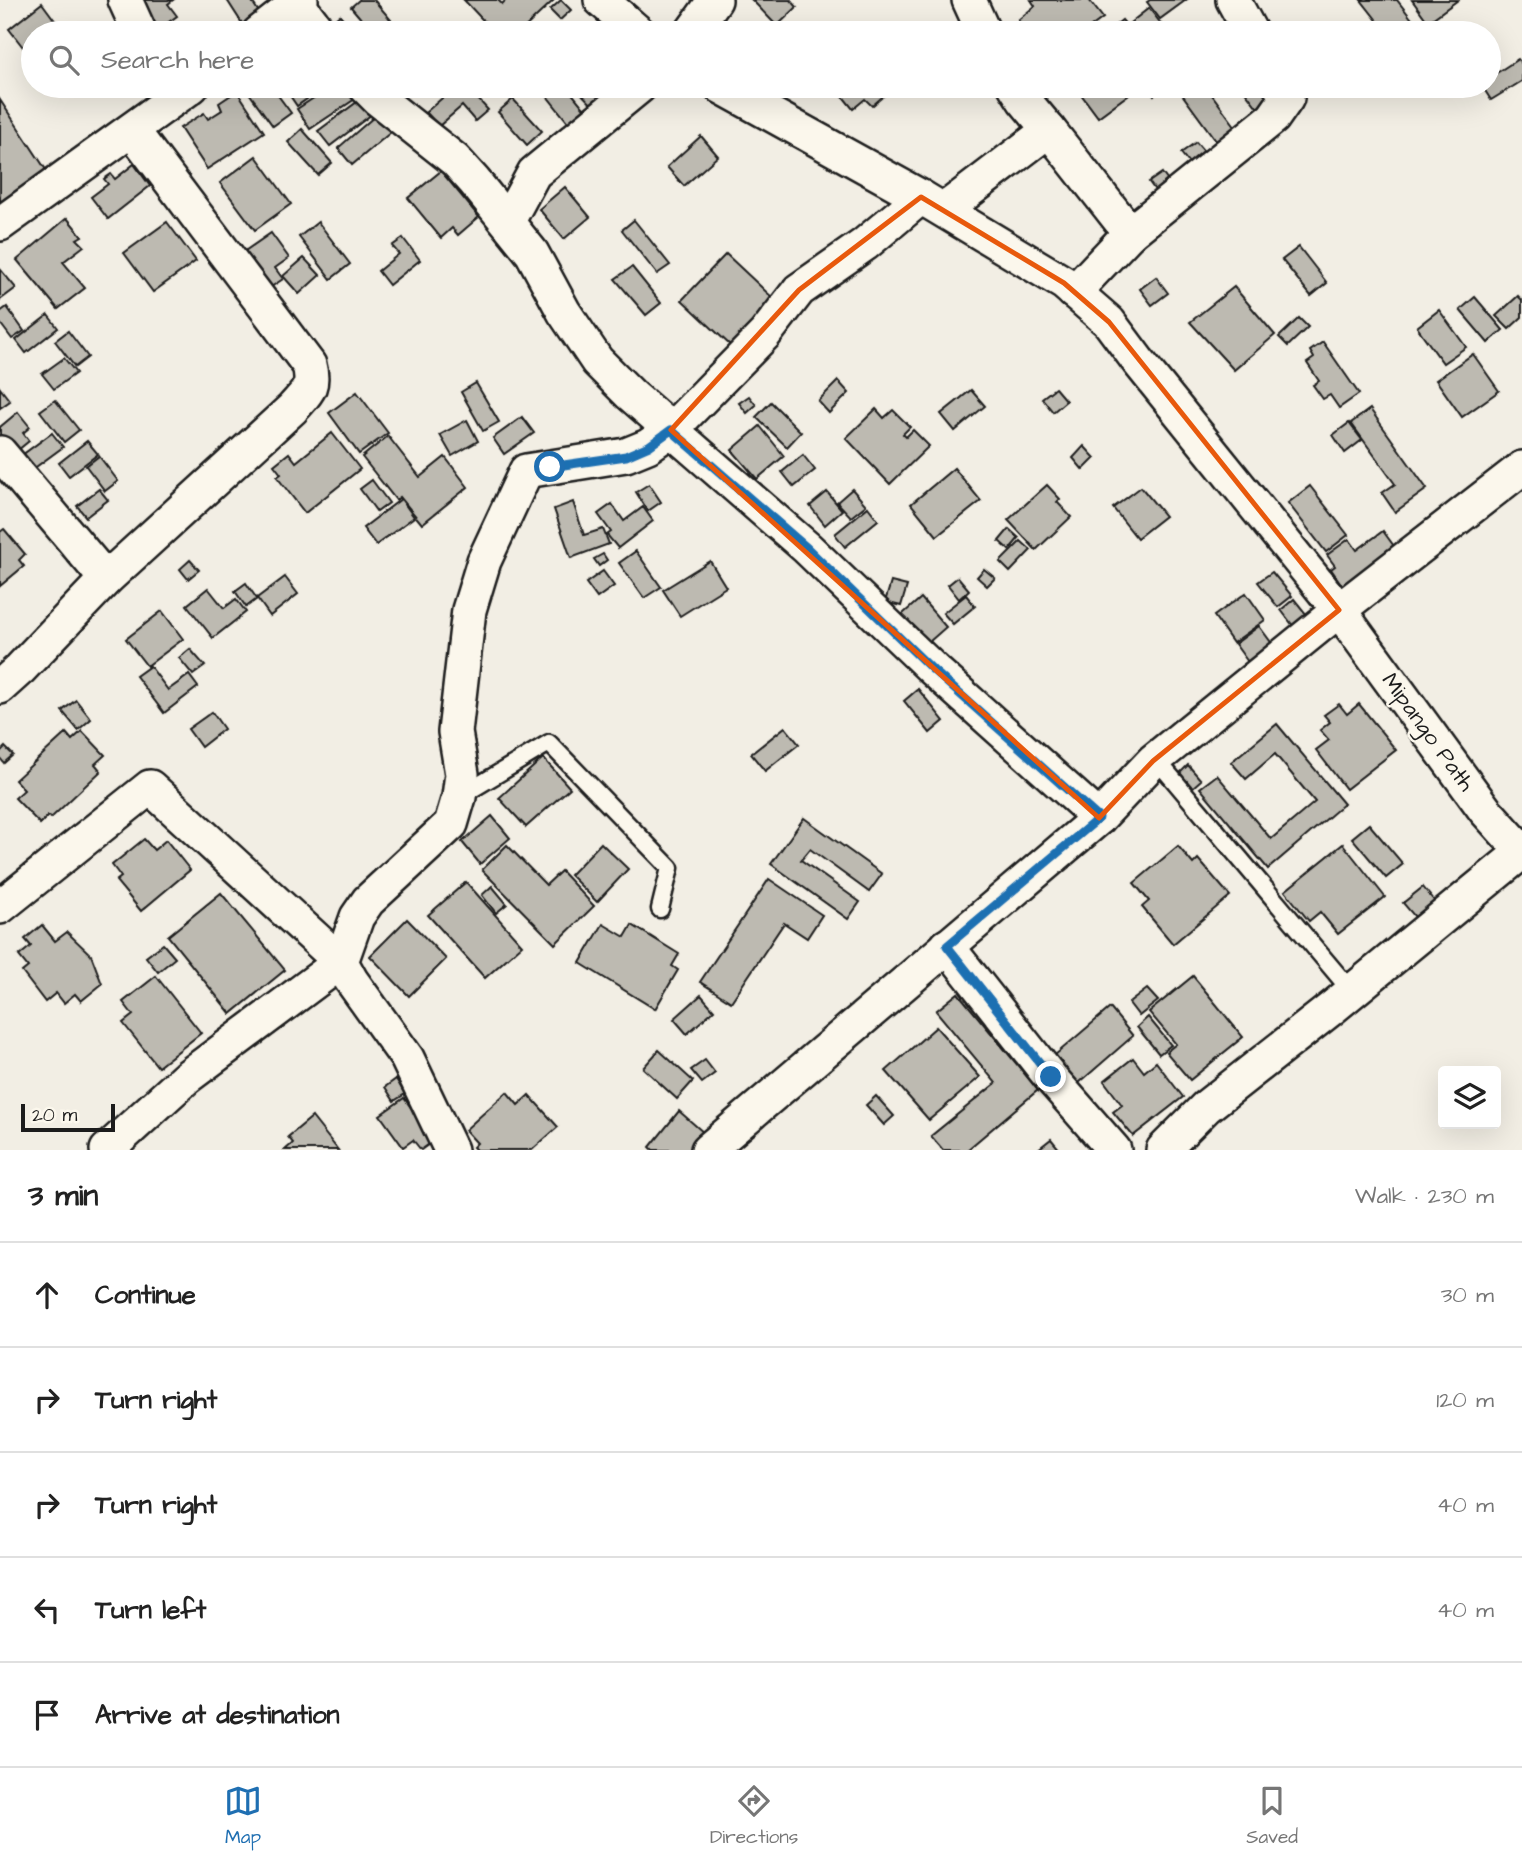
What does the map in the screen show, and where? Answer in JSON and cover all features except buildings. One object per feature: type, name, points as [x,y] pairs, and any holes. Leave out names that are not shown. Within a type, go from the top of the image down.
[{"type":"street","points":[[125,0],[135,21]]},
{"type":"street","points":[[601,0],[625,21]]},
{"type":"street","points":[[700,21],[715,0]]},
{"type":"street","points":[[969,0],[979,21]]},
{"type":"street","points":[[274,21],[299,2],[312,21]]},
{"type":"street","points":[[376,98],[455,160],[508,221],[532,253],[564,312],[597,361],[629,394],[807,548],[933,670],[1099,818]]},
{"type":"street","points":[[508,221],[534,173],[625,98]]},
{"type":"street","name":"Mipango Path","points":[[742,98],[933,203],[1064,283],[1109,322],[1339,610],[1485,810],[1522,851]]},
{"type":"street","points":[[1024,98],[1129,233]]},
{"type":"street","points":[[1074,292],[1129,233],[1273,118],[1287,98]]},
{"type":"street","points":[[0,224],[132,130],[156,99]]},
{"type":"street","points":[[0,687],[106,579],[292,409],[313,380],[309,365],[132,130]]},
{"type":"street","points":[[107,1150],[187,1077],[341,962],[357,917],[368,901],[451,824],[462,774],[455,732],[469,610],[484,561],[526,471],[626,456],[649,446],[671,430],[765,334],[799,290],[864,244],[1049,130]]},
{"type":"street","points":[[0,453],[106,579]]},
{"type":"street","points":[[708,1150],[1099,818],[1156,759],[1339,610],[1522,468]]},
{"type":"street","points":[[0,907],[150,787],[341,962],[407,1058],[451,1150]]},
{"type":"street","points":[[1163,1150],[1206,1107],[1352,992],[1522,851]]},
{"type":"street","points":[[947,946],[1051,1077],[1114,1150]]},
{"type":"lane","points":[[459,797],[549,743],[670,868],[660,909]]},
{"type":"lane","points":[[1156,759],[1352,992]]},
{"type":"highlighted area","points":[[921,197],[1064,283],[1109,322],[1339,610],[1153,761],[1099,818],[671,430],[799,290]]},
{"type":"route","points":[[550,467],[626,456],[649,446],[671,430],[807,548],[933,670],[1099,818],[947,946],[1051,1077]]}]
